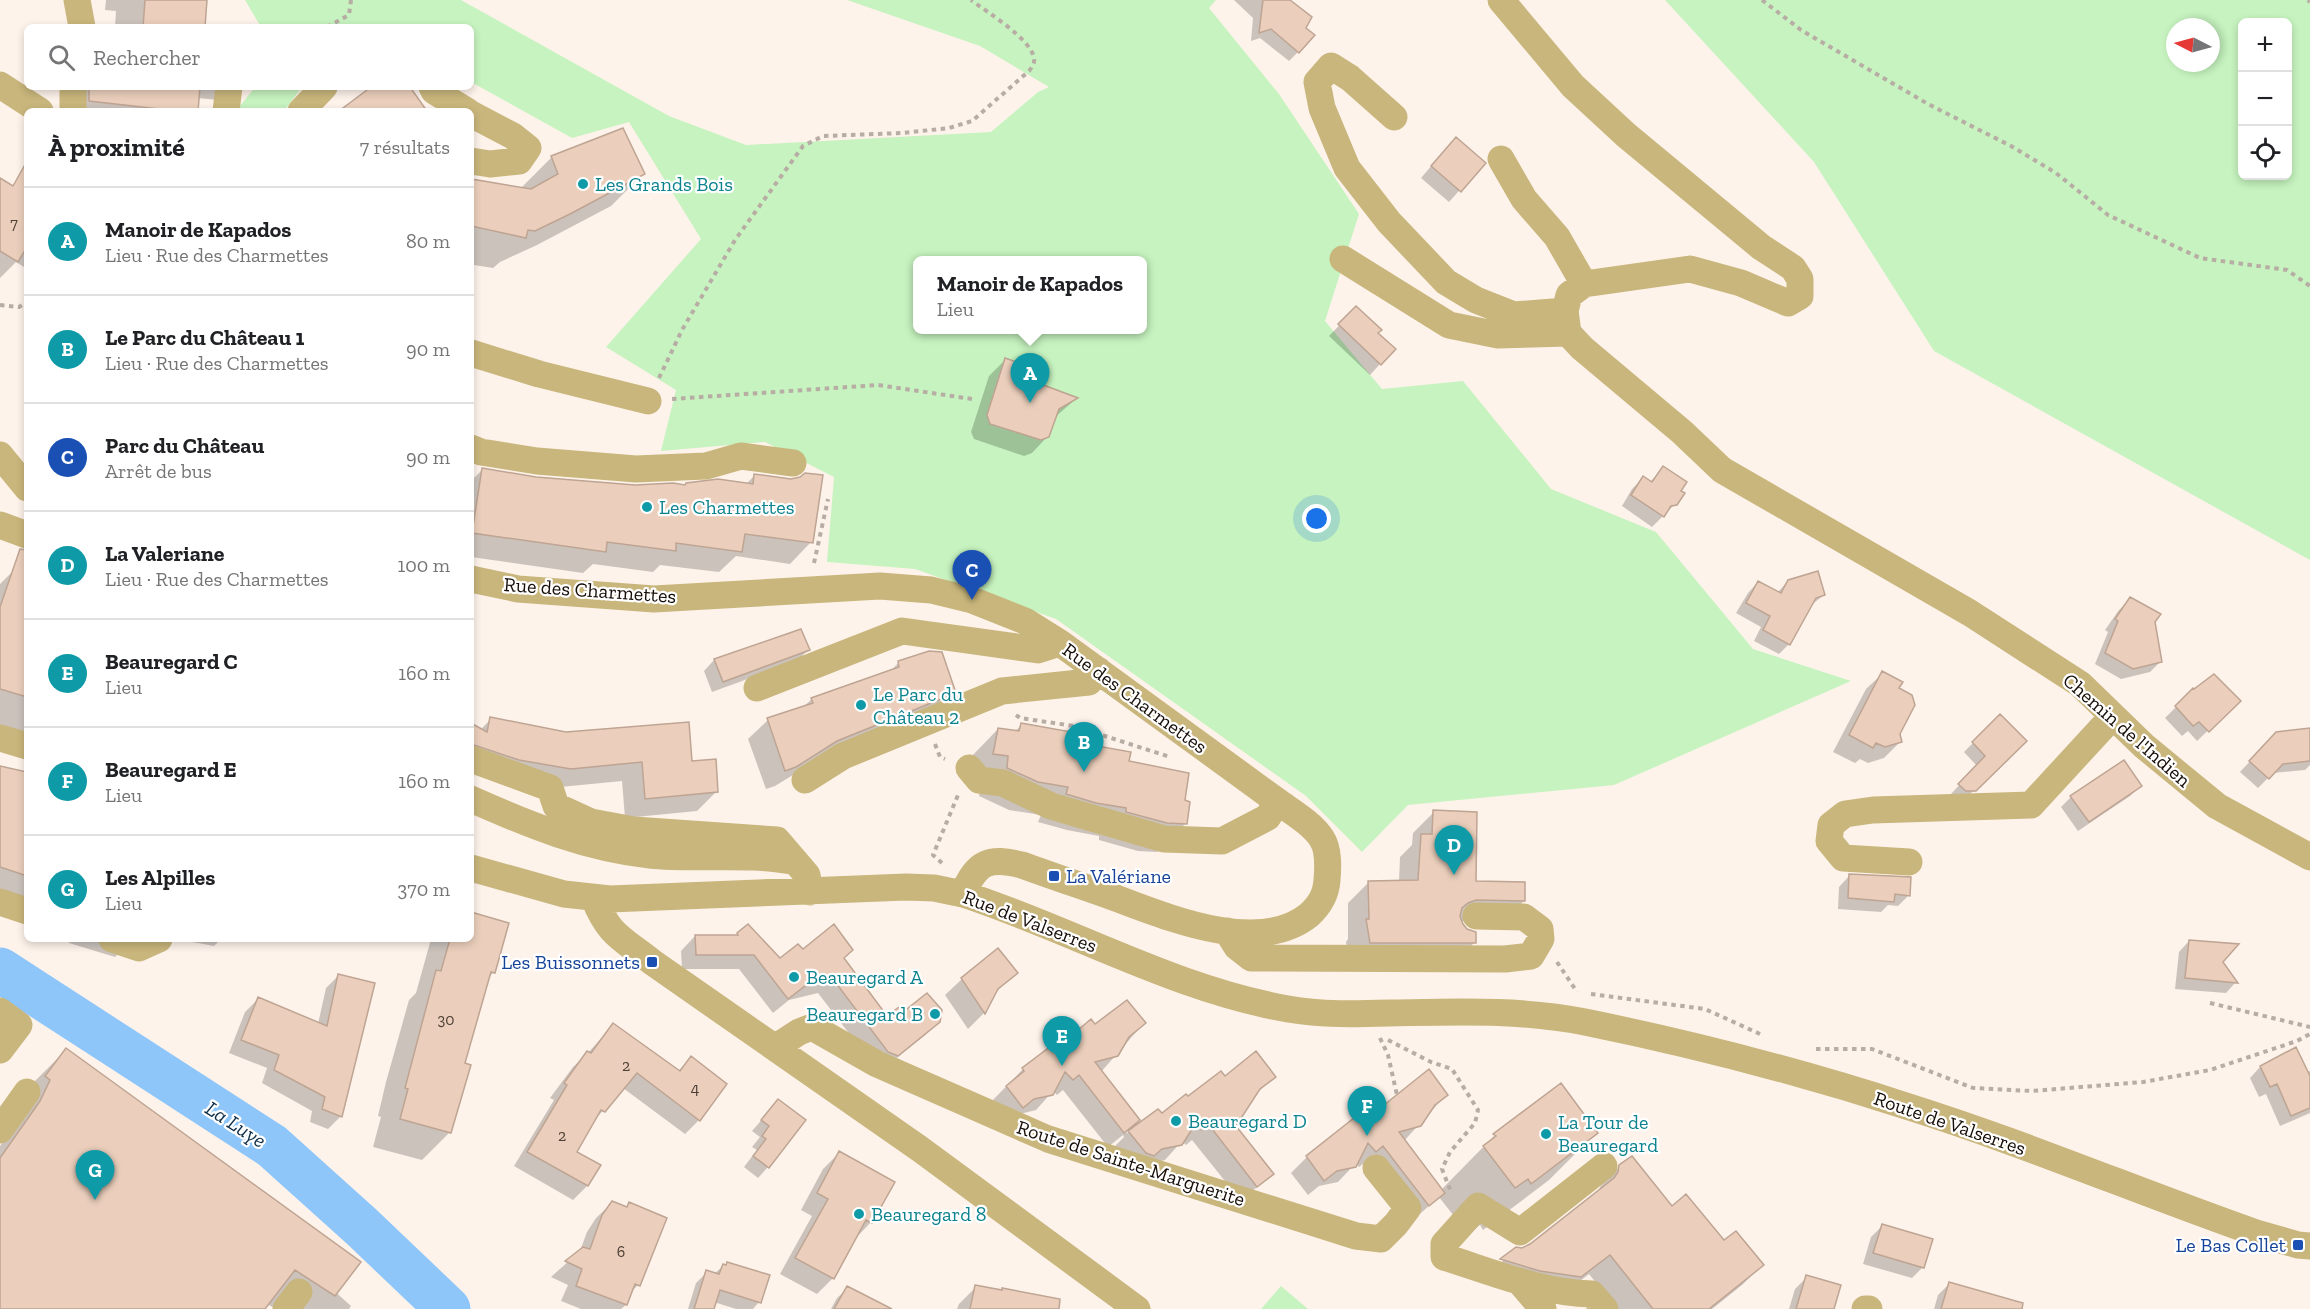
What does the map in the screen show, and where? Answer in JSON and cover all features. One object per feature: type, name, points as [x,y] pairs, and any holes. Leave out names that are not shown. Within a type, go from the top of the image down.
[{"type":"street","points":[[77,0],[81,24]]},
{"type":"street","points":[[1501,0],[1574,86],[1626,135],[1708,205],[1761,247],[1793,268],[1800,279],[1800,296],[1788,303],[1741,283],[1690,269],[1584,284],[1569,295],[1567,322]]},
{"type":"street","points":[[1394,117],[1350,78],[1331,66],[1317,82],[1322,108],[1347,168],[1389,222],[1446,282],[1476,300],[1514,315],[1567,322]]},
{"type":"street","points":[[0,85],[35,108]]},
{"type":"street","points":[[73,90],[73,108]]},
{"type":"street","points":[[226,108],[229,90]]},
{"type":"street","points":[[304,108],[321,90]]},
{"type":"street","points":[[434,90],[462,108]]},
{"type":"street","points":[[474,116],[513,136],[528,148],[519,161],[490,164],[474,161]]},
{"type":"street","points":[[1501,159],[1524,199],[1557,237],[1584,284]]},
{"type":"street","points":[[1343,259],[1449,325],[1498,334],[1567,322]]},
{"type":"street","name":"Chemin de l'Indien","points":[[1567,322],[1582,348],[1682,432],[1722,470],[1970,613],[2080,684],[2144,746],[2217,806],[2310,857]]},
{"type":"street","points":[[474,354],[539,374],[648,401]]},
{"type":"street","points":[[474,449],[537,461],[636,469],[706,466],[741,456],[793,463]]},
{"type":"street","points":[[0,455],[24,484]]},
{"type":"street","points":[[0,525],[24,534]]},
{"type":"street","name":"Rue des Charmettes","points":[[474,580],[518,589],[654,599],[880,586],[931,590],[972,600],[1025,621],[1060,644],[1304,820],[1323,840],[1328,862],[1327,886],[1320,905],[1300,922],[1278,930],[1254,933],[1227,931],[1161,915],[1005,861],[994,860],[980,866],[968,882],[963,894]]},
{"type":"street","points":[[757,688],[902,631],[1038,650],[1060,644]]},
{"type":"street","points":[[805,780],[843,756],[1002,691],[1089,682],[1098,670]]},
{"type":"street","points":[[1909,862],[1843,858],[1829,841],[1831,825],[1845,814],[1873,810],[2031,805],[2113,716]]},
{"type":"street","points":[[0,738],[24,745]]},
{"type":"street","points":[[474,760],[550,788],[556,806],[591,822],[634,830],[777,840],[807,875],[810,892]]},
{"type":"street","points":[[966,776],[1003,783],[1051,806],[1164,839],[1222,842],[1268,817],[1277,801]]},
{"type":"street","points":[[474,800],[558,835],[605,848],[651,855],[796,862]]},
{"type":"street","name":"Rue de Valserres","points":[[474,869],[564,894],[594,898],[645,899],[934,888],[963,894],[1193,986],[1269,1005],[1338,1014],[1485,1013],[1550,1017],[1582,1022]]},
{"type":"street","points":[[594,898],[602,918],[613,933],[920,1149],[1137,1309]]},
{"type":"street","points":[[0,902],[24,910]]},
{"type":"street","points":[[1227,931],[1237,947],[1251,958],[1505,959],[1530,956],[1541,939],[1540,929],[1524,917],[1476,916]]},
{"type":"street","points":[[121,942],[139,948],[152,942]]},
{"type":"street","points":[[0,1011],[19,1025],[0,1050]]},
{"type":"street","name":"Route de Valserres","points":[[1582,1022],[1684,1045],[1909,1106],[2256,1233],[2310,1246]]},
{"type":"street","name":"Route de Sainte-Marguerite","points":[[776,1047],[799,1032],[812,1027],[877,1065],[1048,1139],[1356,1236],[1381,1239],[1408,1208],[1376,1168]]},
{"type":"street","points":[[0,1130],[27,1092]]},
{"type":"street","points":[[1604,1166],[1520,1232],[1478,1206],[1444,1244],[1444,1257],[1519,1281],[1579,1293],[1592,1293],[1605,1309]]},
{"type":"street","points":[[1519,1281],[1543,1309]]},
{"type":"path","points":[[332,24],[349,15],[351,0]]},
{"type":"path","points":[[971,0],[1025,42],[1034,57],[1034,64],[1029,71],[972,121],[949,128],[903,133],[823,136],[803,146],[735,240],[682,330],[648,401],[878,385],[972,399]]},
{"type":"path","points":[[1762,0],[1811,36],[1928,104],[2011,146],[2056,173],[2108,215],[2200,258],[2287,270],[2310,286]]},
{"type":"path","points":[[0,305],[19,307],[24,304]]},
{"type":"path","points":[[814,565],[828,499]]},
{"type":"path","points":[[1020,718],[1074,726],[1174,758]]},
{"type":"path","points":[[950,869],[933,855],[966,776]]},
{"type":"path","points":[[1541,939],[1577,992]]},
{"type":"path","points":[[1565,991],[1705,1009],[1768,1038]]},
{"type":"path","points":[[2210,1003],[2310,1027]]},
{"type":"path","points":[[1812,1049],[1872,1049],[1973,1088],[2032,1091],[2143,1082],[2210,1070],[2297,1041],[2310,1034]]},
{"type":"path","points":[[1396,1095],[1388,1055],[1378,1035],[1431,1062],[1452,1069],[1478,1110],[1475,1123],[1450,1152],[1442,1169],[1451,1192]]},
{"type":"green space","points":[[245,0],[461,0],[669,116],[746,145],[991,132],[1038,92],[1049,87],[980,46],[847,0],[1216,0],[1209,8],[1279,94],[1359,214],[1325,321],[1382,389],[1463,381],[1551,489],[1656,532],[1753,649],[1851,681],[1614,785],[1408,805],[1362,852],[1306,796],[1056,619],[915,569],[827,562],[834,477],[765,442],[661,451],[676,390],[606,347],[701,239],[629,122],[572,138],[474,84],[474,24],[259,24]]},
{"type":"green space","points":[[1665,0],[2310,0],[2310,560],[1934,351],[1814,162]]},
{"type":"green space","points":[[253,90],[300,90],[286,108],[238,108]]},
{"type":"green space","points":[[1281,1286],[1308,1309],[1261,1309]]},
{"type":"building","points":[[145,0],[207,0],[205,24],[143,24]]},
{"type":"building","points":[[1263,0],[1290,0],[1312,17],[1306,28],[1315,35],[1299,53],[1271,29],[1259,33]]},
{"type":"building","points":[[89,90],[200,90],[198,108],[151,108],[89,101]]},
{"type":"building","points":[[367,90],[412,90],[425,108],[343,108]]},
{"type":"building","name":"Les Grands Bois","points":[[623,128],[645,174],[535,231],[528,230],[526,238],[474,227],[474,180],[531,189],[558,174],[551,156]]},
{"type":"building","points":[[1456,137],[1486,163],[1461,192],[1431,166]]},
{"type":"building","points":[[24,166],[24,252],[18,262],[0,251],[0,178],[13,186]]},
{"type":"building","points":[[1356,306],[1382,330],[1378,333],[1396,349],[1381,365],[1338,324]]},
{"type":"building","points":[[1005,358],[1043,371],[1038,383],[1078,398],[1059,409],[1049,437],[1041,440],[990,424],[987,415]]},
{"type":"building","points":[[1663,466],[1687,482],[1681,491],[1685,493],[1677,505],[1671,506],[1664,517],[1631,495],[1643,476],[1652,482]]},
{"type":"building","name":"Les Charmettes","points":[[482,468],[536,477],[635,485],[673,483],[685,485],[718,479],[753,484],[754,474],[791,479],[805,473],[823,475],[813,543],[745,534],[742,552],[676,543],[676,551],[607,542],[606,552],[474,533]]},
{"type":"building","points":[[20,549],[24,550],[24,696],[0,689],[0,607]]},
{"type":"building","points":[[1818,571],[1825,595],[1816,598],[1790,645],[1763,630],[1770,616],[1746,603],[1758,581],[1781,593],[1788,580]]},
{"type":"building","points":[[2130,597],[2161,614],[2155,622],[2162,662],[2133,669],[2105,653],[2118,621],[2115,619]]},
{"type":"building","points":[[801,629],[810,650],[723,682],[714,659]]},
{"type":"building","name":"Le Parc du Château 2","points":[[929,651],[942,652],[956,693],[837,741],[796,767],[785,771],[767,718],[813,703],[811,698],[899,667],[898,661]]},
{"type":"building","points":[[1882,671],[1903,682],[1899,688],[1912,695],[1915,705],[1900,734],[1902,742],[1885,747],[1876,743],[1873,748],[1849,735]]},
{"type":"building","points":[[2214,674],[2241,701],[2209,732],[2199,722],[2193,726],[2175,706],[2193,688]]},
{"type":"building","points":[[2000,714],[2027,741],[1976,791],[1966,791],[1958,784],[1985,756],[1972,742]]},
{"type":"building","points":[[490,717],[566,732],[689,722],[692,761],[716,759],[718,792],[645,799],[642,762],[571,769],[519,760],[474,745],[474,725],[487,732]]},
{"type":"building","points":[[1021,723],[1077,733],[1075,742],[1131,752],[1129,761],[1189,773],[1185,800],[1190,802],[1187,824],[1167,823],[1126,812],[1126,808],[1096,803],[1066,794],[1068,787],[1038,782],[1007,768],[1008,756],[993,754],[998,728],[1019,731]]},
{"type":"building","points":[[2310,728],[2310,761],[2283,764],[2269,779],[2249,761],[2276,732]]},
{"type":"building","points":[[2124,760],[2142,786],[2089,822],[2070,796]]},
{"type":"building","points":[[0,766],[24,771],[24,875],[0,867]]},
{"type":"building","points":[[1433,810],[1477,812],[1476,881],[1525,882],[1525,901],[1476,900],[1462,908],[1460,916],[1463,924],[1467,929],[1476,932],[1476,943],[1370,943],[1366,919],[1369,919],[1368,881],[1418,880],[1421,834],[1432,834]]},
{"type":"building","points":[[1849,874],[1911,877],[1910,896],[1895,894],[1894,902],[1848,898]]},
{"type":"building","points":[[474,913],[509,923],[495,973],[491,972],[465,1063],[471,1065],[451,1133],[400,1119],[408,1089],[405,1088],[436,970],[441,971],[449,942],[474,942]]},
{"type":"building","points":[[748,924],[780,958],[798,944],[803,949],[834,924],[853,950],[844,958],[887,1016],[899,1007],[903,1012],[927,993],[942,1010],[940,1022],[898,1056],[888,1052],[833,979],[805,986],[788,999],[754,955],[696,955],[695,935],[738,935],[737,933]]},
{"type":"building","points":[[2189,940],[2239,944],[2223,962],[2238,983],[2185,978]]},
{"type":"building","points":[[998,948],[1018,973],[998,989],[985,1014],[961,978]]},
{"type":"building","points":[[338,974],[375,983],[342,1117],[322,1109],[325,1097],[274,1070],[279,1055],[241,1040],[258,997],[327,1026]]},
{"type":"building","points":[[1127,1000],[1146,1023],[1129,1037],[1118,1056],[1095,1062],[1140,1120],[1124,1133],[1079,1075],[1073,1080],[1065,1072],[1053,1095],[1034,1099],[1023,1108],[1006,1086],[1024,1071],[1022,1068],[1055,1043],[1058,1047],[1091,1019],[1095,1024]]},
{"type":"building","points":[[613,1023],[680,1071],[691,1056],[727,1084],[700,1121],[637,1073],[605,1112],[601,1110],[577,1152],[601,1165],[588,1186],[527,1152],[567,1085],[564,1083],[587,1051],[591,1053]]},
{"type":"building","points":[[2296,1047],[2310,1076],[2310,1108],[2291,1116],[2277,1084],[2270,1087],[2260,1066]]},
{"type":"building","points":[[66,1048],[361,1262],[335,1296],[295,1270],[265,1309],[0,1309],[0,1158],[40,1101],[50,1080],[45,1076]]},
{"type":"building","name":"Beauregard D","points":[[1256,1051],[1276,1077],[1260,1089],[1236,1126],[1274,1174],[1257,1187],[1209,1125],[1202,1130],[1196,1123],[1182,1145],[1162,1149],[1154,1156],[1146,1153],[1128,1131],[1158,1109],[1162,1113],[1221,1071],[1225,1076]]},
{"type":"building","points":[[1429,1069],[1448,1095],[1435,1105],[1421,1126],[1399,1132],[1445,1193],[1429,1206],[1383,1146],[1376,1152],[1368,1143],[1356,1167],[1337,1171],[1324,1181],[1306,1156],[1359,1114],[1364,1121]]},
{"type":"building","name":"La Tour de Beauregard","points":[[1561,1083],[1598,1133],[1531,1184],[1528,1179],[1515,1188],[1483,1146],[1496,1136],[1493,1134]]},
{"type":"building","points":[[778,1099],[806,1120],[769,1168],[753,1156],[766,1139],[762,1136],[769,1126],[761,1120]]},
{"type":"building","name":"Beauregard 8","points":[[839,1151],[895,1182],[872,1223],[866,1220],[834,1279],[795,1258],[828,1199],[817,1193]]},
{"type":"building","points":[[1632,1156],[1672,1206],[1686,1194],[1724,1240],[1736,1231],[1764,1265],[1709,1309],[1653,1309],[1610,1255],[1581,1277],[1540,1271],[1500,1259],[1516,1247],[1522,1248],[1530,1244],[1614,1178],[1619,1165]]},
{"type":"building","points":[[612,1201],[627,1207],[629,1202],[667,1218],[640,1286],[635,1284],[627,1305],[576,1286],[582,1269],[565,1261],[583,1247],[590,1249],[602,1215]]},
{"type":"building","points":[[1882,1224],[1933,1239],[1924,1268],[1873,1253]]},
{"type":"building","points":[[727,1262],[770,1275],[761,1303],[720,1290],[714,1309],[694,1309],[706,1270],[719,1274],[723,1264],[726,1265]]},
{"type":"building","points":[[1806,1275],[1841,1285],[1834,1309],[1796,1309]]},
{"type":"building","points":[[1949,1282],[2023,1303],[2022,1309],[1941,1309]]},
{"type":"building","points":[[975,1285],[1060,1299],[1059,1309],[970,1309]]},
{"type":"building","points":[[847,1286],[892,1309],[834,1309]]},
{"type":"waterway","name":"La Luye","points":[[0,970],[272,1146],[448,1309]]},
{"type":"place","name":"Les Grands Bois","points":[[583,184]]},
{"type":"place","name":"Manoir de Kapados","points":[[1030,403]]},
{"type":"place","name":"Les Charmettes","points":[[647,507]]},
{"type":"place","name":"Parc du Château","points":[[972,600]]},
{"type":"place","name":"Le Parc du Château 2","points":[[861,705]]},
{"type":"place","name":"Le Parc du Château 1","points":[[1084,772]]},
{"type":"place","name":"La Valeriane","points":[[1454,875]]},
{"type":"place","name":"La Valériane","points":[[1054,876]]},
{"type":"place","name":"Les Buissonnets","points":[[652,962]]},
{"type":"place","name":"Beauregard A","points":[[794,977]]},
{"type":"place","name":"Beauregard B","points":[[935,1014]]},
{"type":"place","name":"Beauregard C","points":[[1062,1066]]},
{"type":"place","name":"Beauregard D","points":[[1176,1121]]},
{"type":"place","name":"La Tour de Beauregard","points":[[1546,1134]]},
{"type":"place","name":"Beauregard E","points":[[1367,1136]]},
{"type":"place","name":"Les Alpilles","points":[[95,1200]]},
{"type":"place","name":"Beauregard 8","points":[[859,1214]]},
{"type":"place","name":"Le Bas Collet","points":[[2298,1245]]}]
